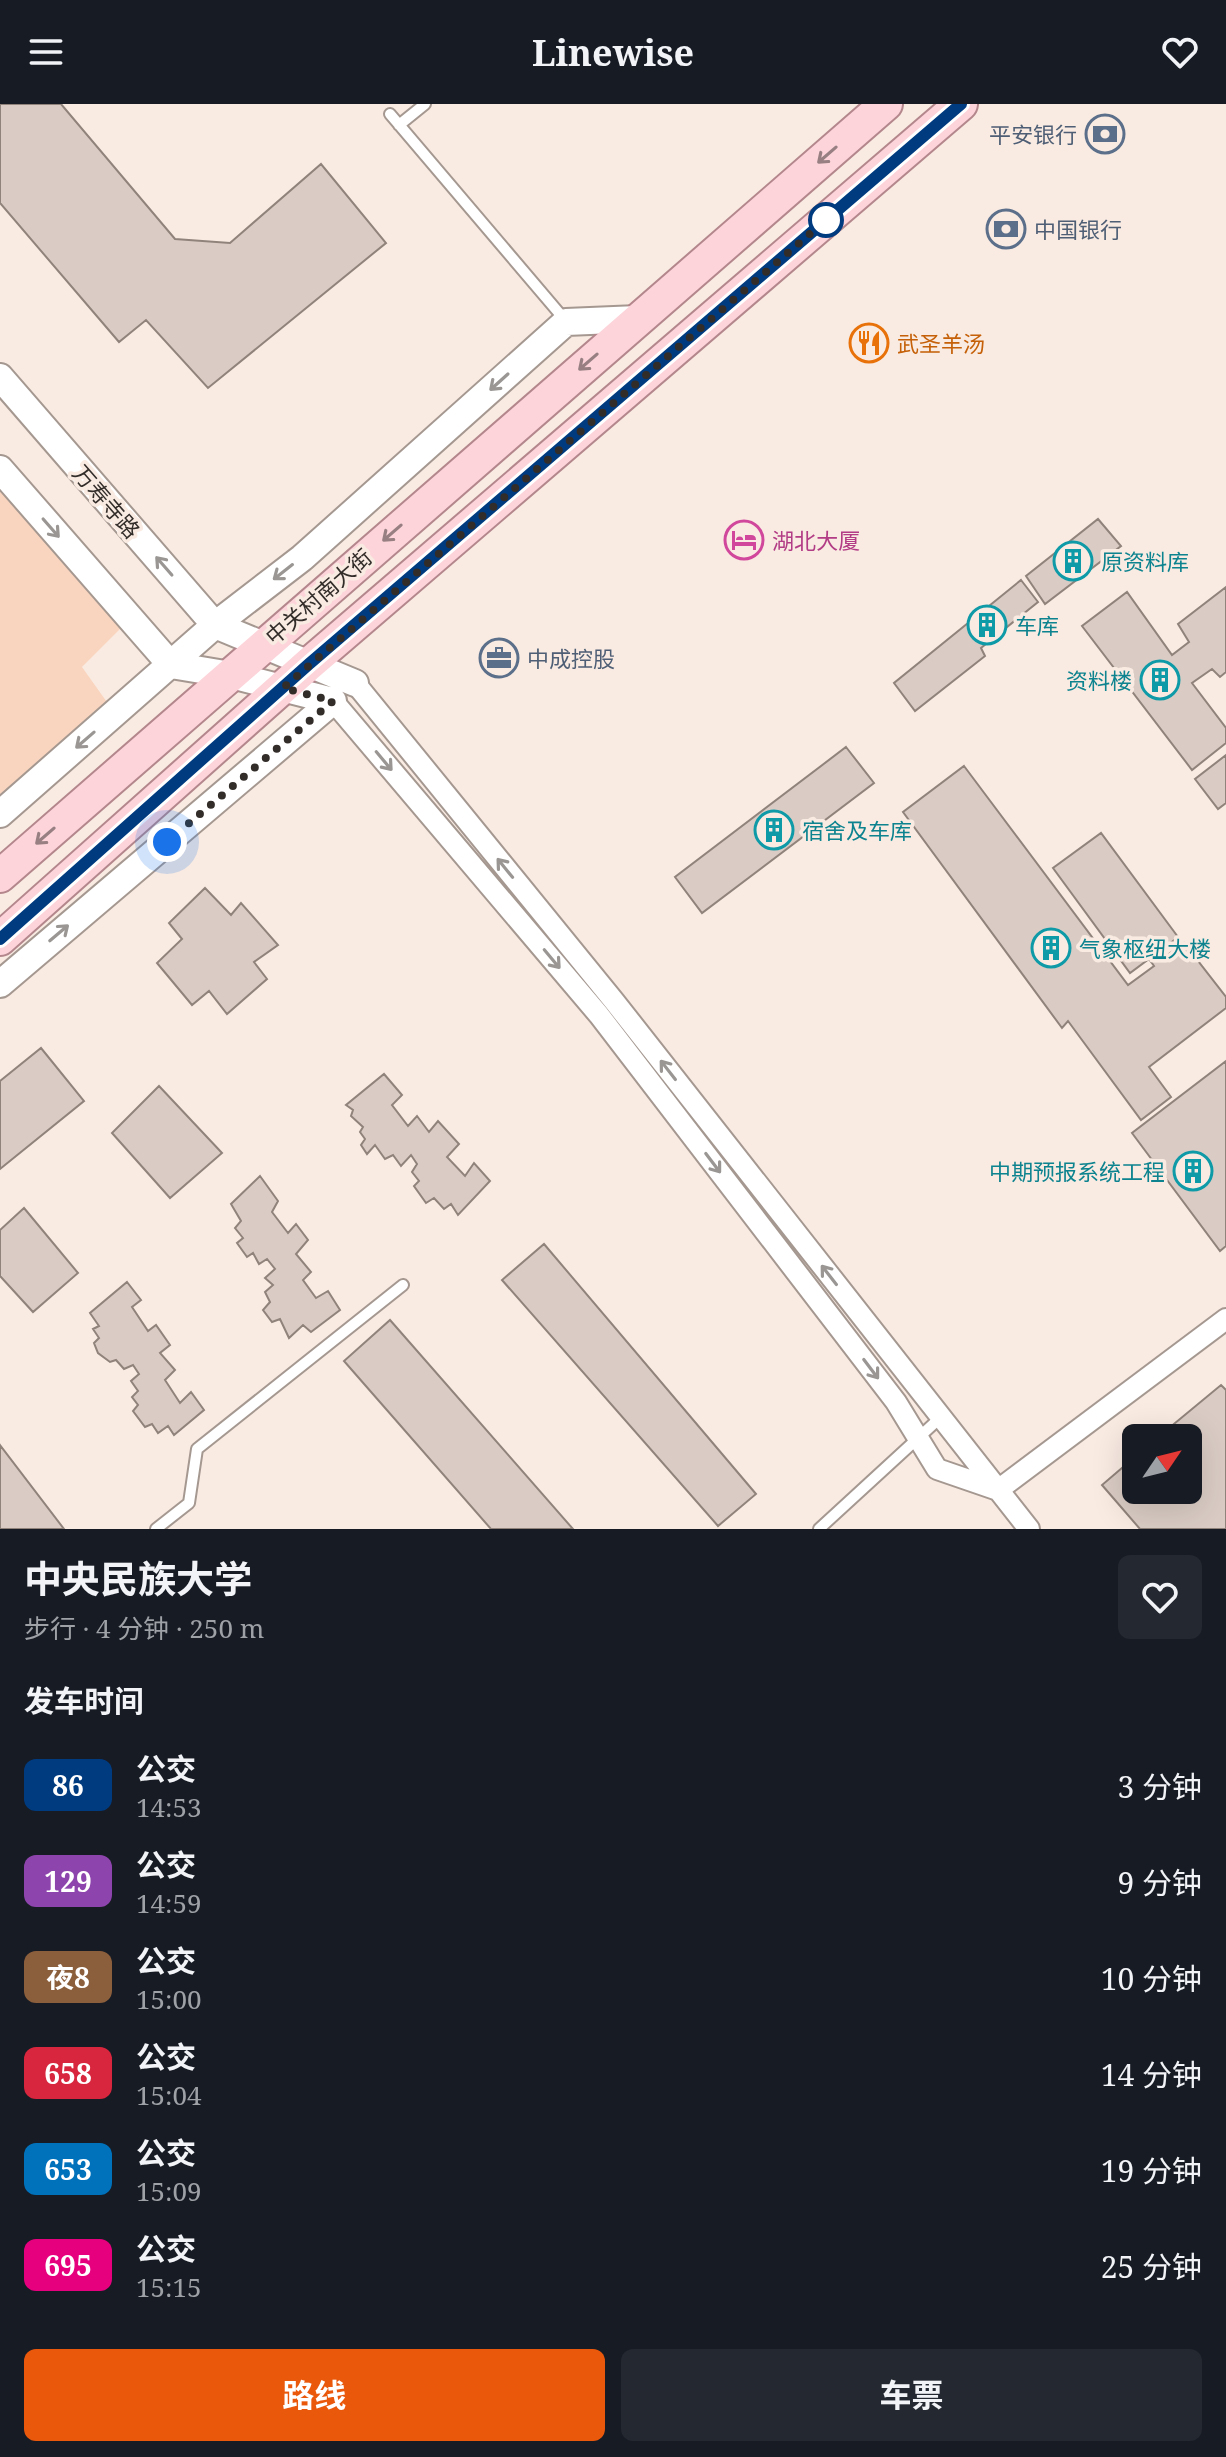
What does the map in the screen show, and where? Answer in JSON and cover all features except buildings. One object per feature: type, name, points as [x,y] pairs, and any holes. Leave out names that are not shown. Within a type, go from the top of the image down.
[{"type":"main road","name":"中关村南大街","points":[[0,876],[886,104]]},
{"type":"main road","name":"中关村南大街","points":[[0,939],[309,664],[961,104]]},
{"type":"street","points":[[566,322],[638,319]]},
{"type":"street","name":"中关村南大街","points":[[0,814],[215,625],[302,558],[566,322]]},
{"type":"street","name":"万寿寺路","points":[[0,377],[215,625]]},
{"type":"street","points":[[0,469],[171,665],[231,675],[333,701],[599,1015],[896,1402],[937,1469],[998,1490]]},
{"type":"street","points":[[215,625],[355,683],[614,1001],[1029,1529]]},
{"type":"street","points":[[0,984],[333,701]]},
{"type":"street","points":[[998,1490],[1226,1319]]},
{"type":"lane","points":[[399,125],[425,104]]},
{"type":"lane","points":[[390,114],[566,322]]},
{"type":"lane","points":[[156,1529],[189,1503],[197,1449],[403,1285]]},
{"type":"lane","points":[[819,1529],[941,1417]]},
{"type":"shaded area","points":[[0,483],[123,626],[82,667],[109,705],[0,802]]},
{"type":"bus line","name":"86","points":[[0,939],[309,664],[961,104]]},
{"type":"place","name":"平安银行","points":[[1105,134]]},
{"type":"place","name":"中国银行","points":[[1006,229]]},
{"type":"place","name":"武圣羊汤","points":[[869,343]]},
{"type":"place","name":"湖北大厦","points":[[744,540]]},
{"type":"place","name":"原资料库","points":[[1073,561]]},
{"type":"place","name":"车库","points":[[987,625]]},
{"type":"place","name":"中成控股","points":[[499,658]]},
{"type":"place","name":"资料楼","points":[[1160,680]]},
{"type":"place","name":"宿舍及车库","points":[[774,830]]},
{"type":"place","name":"气象枢纽大楼","points":[[1051,948]]},
{"type":"place","name":"中期预报系统工程","points":[[1193,1171]]},
{"type":"route","points":[[167,842],[333,701],[283,688],[826,220]]}]
